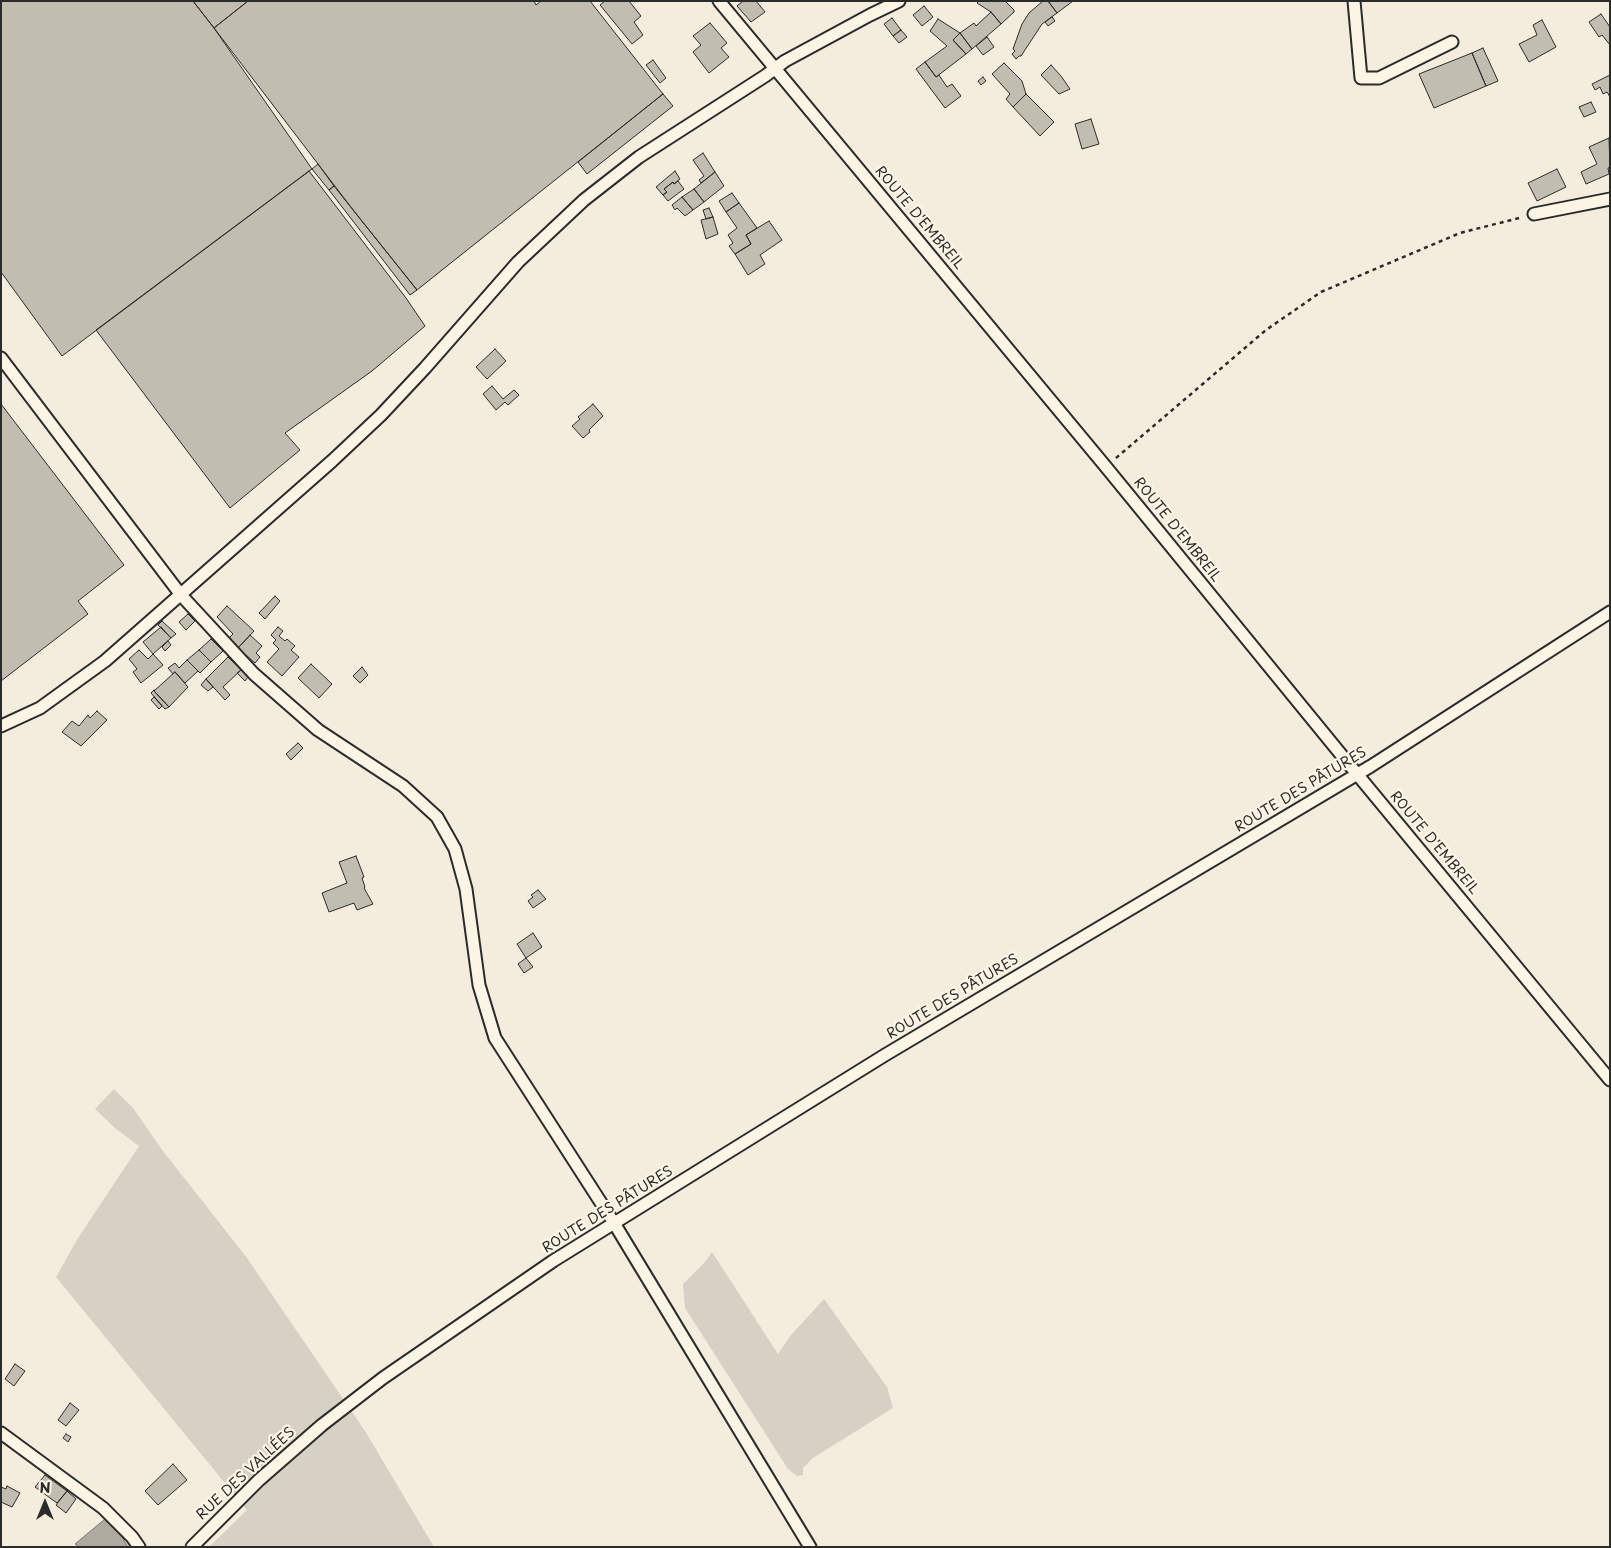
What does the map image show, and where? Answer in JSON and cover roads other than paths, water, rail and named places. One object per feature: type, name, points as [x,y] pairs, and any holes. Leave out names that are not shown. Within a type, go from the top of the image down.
[{"type":"street","name":"ROUTE D'EMBREIL","points":[[719,1],[1106,467],[1610,1080]]},
{"type":"street","points":[[1,726],[40,708],[105,662],[332,461],[381,415],[425,368],[518,262],[584,200],[639,157],[775,69],[785,60],[899,1]]},
{"type":"street","points":[[1354,1],[1361,78],[1379,78],[1452,42]]},
{"type":"street","points":[[1534,214],[1610,200]]},
{"type":"street","points":[[1,358],[181,595],[254,674],[318,730],[403,786],[437,817],[455,849],[466,889],[479,985],[495,1038],[614,1223],[810,1547]]},
{"type":"street","name":"ROUTE DES PÂTURES","points":[[322,1425],[383,1378],[553,1261],[885,1055],[1357,774],[1610,612]]},
{"type":"street","name":"RUE DES VALLÉES","points":[[192,1547],[259,1480],[322,1425]]},
{"type":"street","points":[[1,1433],[103,1508],[139,1547]]}]
